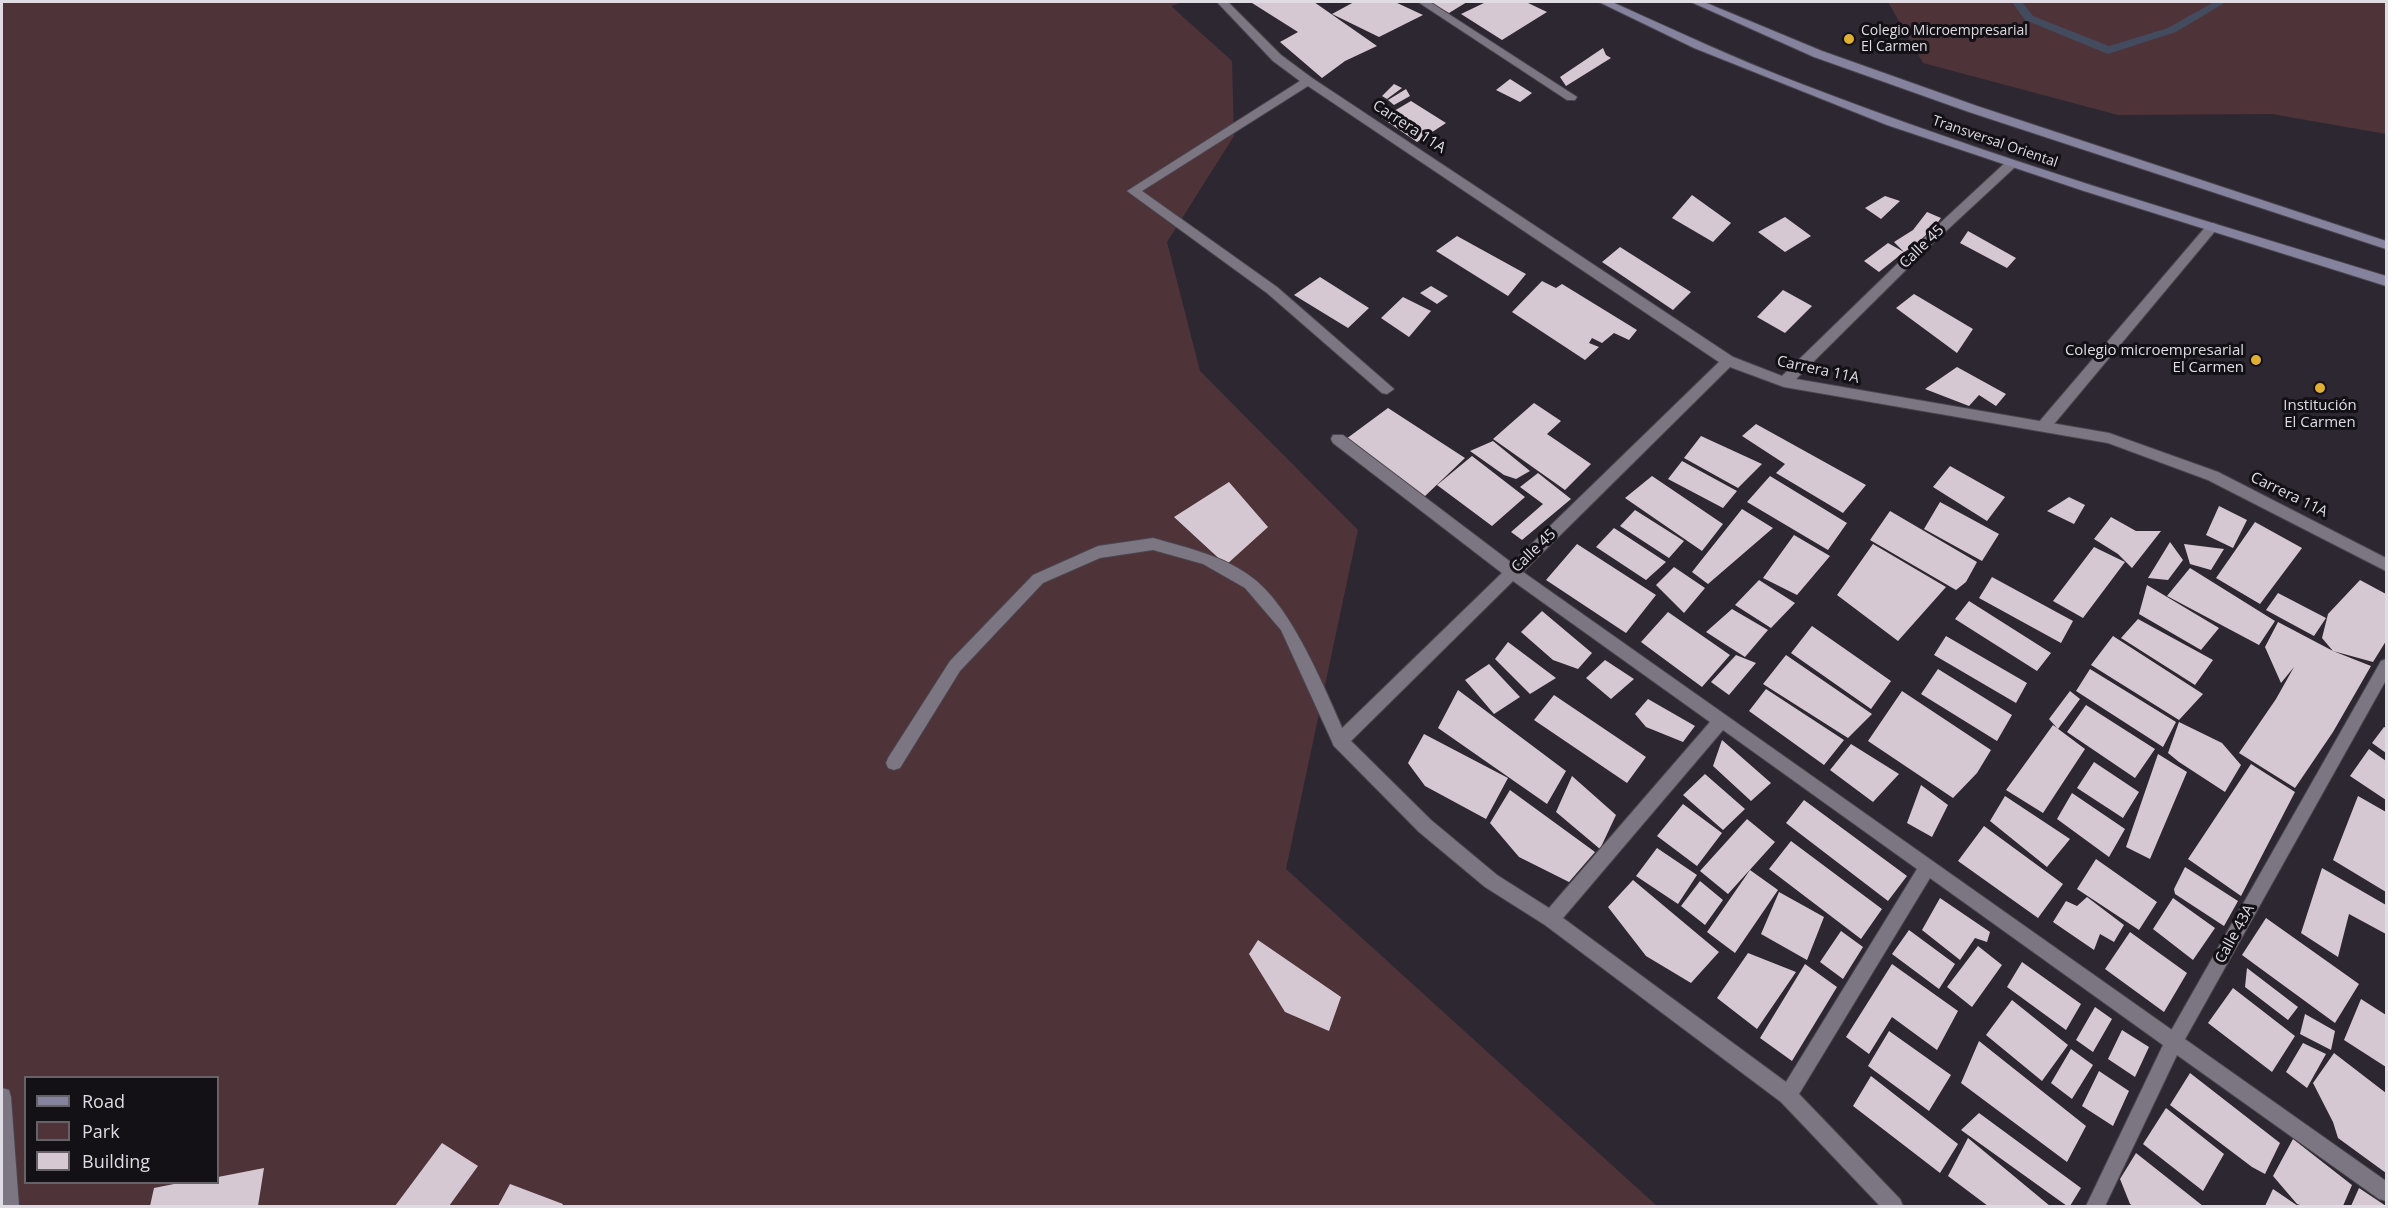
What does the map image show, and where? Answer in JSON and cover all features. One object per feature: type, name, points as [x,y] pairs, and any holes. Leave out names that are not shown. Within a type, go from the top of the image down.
[{"type":"main road","name":"Transversal Oriental","points":[[1604,2],[1665,31],[1819,96],[2010,165],[2386,281]]},
{"type":"main road","name":"Transversal Oriental","points":[[1696,2],[1818,54],[1973,109],[2386,245]]},
{"type":"street","name":"Carrera 11A","points":[[1222,2],[1277,58],[1308,81],[1575,256],[1728,361],[1784,382],[2109,438],[2213,476],[2386,565]]},
{"type":"street","points":[[1423,2],[1571,97]]},
{"type":"street","points":[[1308,81],[1133,191],[1272,290],[1387,389]]},
{"type":"street","name":"Calle 45","points":[[1784,382],[1928,241],[2010,165]]},
{"type":"street","points":[[2044,426],[2212,226]]},
{"type":"street","name":"Calle 45","points":[[1340,741],[1728,361]]},
{"type":"street","points":[[1338,439],[1512,572],[2386,1192]]},
{"type":"street","points":[[894,763],[955,666],[1038,579],[1098,552],[1153,544],[1207,559],[1250,584],[1286,626],[1340,741],[1425,826],[1491,882],[1551,919],[1788,1095],[1893,1206]]},
{"type":"street","name":"Calle 43A","points":[[2095,1206],[2174,1042],[2386,666]]},
{"type":"street","points":[[1551,919],[1721,721]]},
{"type":"street","points":[[1788,1095],[1927,867]]},
{"type":"street","points":[[2,1097],[10,1206]]},
{"type":"green space","points":[[2,2],[1183,2],[1171,6],[1232,61],[1234,136],[1167,242],[1200,371],[1358,530],[1286,869],[1657,1206],[2,1206]]},
{"type":"green space","points":[[1888,2],[2386,2],[2386,134],[2272,114],[2118,115],[1923,63]]},
{"type":"building","points":[[1314,2],[1377,46],[1345,61],[1322,78],[1280,42],[1298,32],[1252,3]]},
{"type":"building","points":[[1354,2],[1395,2],[1423,15],[1379,37],[1332,14]]},
{"type":"building","points":[[1429,2],[1467,2],[1449,13]]},
{"type":"building","points":[[1486,2],[1526,2],[1547,12],[1502,40],[1461,14]]},
{"type":"building","points":[[1603,48],[1606,55],[1611,58],[1566,86],[1560,77]]},
{"type":"building","points":[[1510,79],[1532,93],[1520,102],[1496,90]]},
{"type":"building","points":[[1394,84],[1402,88],[1387,99],[1382,96]]},
{"type":"building","points":[[1406,89],[1410,96],[1394,105],[1388,100]]},
{"type":"building","points":[[1411,101],[1446,123],[1417,142],[1382,118]]},
{"type":"building","points":[[1692,195],[1731,223],[1713,242],[1672,218]]},
{"type":"building","points":[[1885,196],[1900,201],[1881,219],[1865,208]]},
{"type":"building","points":[[1927,212],[1941,218],[1926,239],[1904,252],[1894,242],[1913,230]]},
{"type":"building","points":[[1785,217],[1811,236],[1785,252],[1758,232]]},
{"type":"building","points":[[1968,231],[2016,258],[2007,268],[1960,243]]},
{"type":"building","points":[[1457,236],[1526,274],[1508,296],[1436,251]]},
{"type":"building","points":[[1888,243],[1904,252],[1879,272],[1864,261]]},
{"type":"building","points":[[1620,247],[1691,292],[1673,310],[1602,262]]},
{"type":"building","points":[[1320,277],[1369,308],[1348,328],[1294,295]]},
{"type":"building","points":[[1542,281],[1556,288],[1562,284],[1637,330],[1629,340],[1614,333],[1602,343],[1592,338],[1589,343],[1599,347],[1585,360],[1512,312]]},
{"type":"building","points":[[1431,286],[1448,296],[1437,304],[1420,293]]},
{"type":"building","points":[[1783,290],[1812,306],[1785,333],[1757,317]]},
{"type":"building","points":[[1914,294],[1973,329],[1957,353],[1896,308]]},
{"type":"building","points":[[1403,297],[1431,311],[1409,337],[1381,318]]},
{"type":"building","points":[[1957,367],[2006,394],[1996,406],[1979,395],[1969,406],[1925,389]]},
{"type":"building","points":[[1534,403],[1561,421],[1547,434],[1591,464],[1565,490],[1493,439]]},
{"type":"building","points":[[1388,408],[1465,458],[1424,497],[1346,439]]},
{"type":"building","points":[[1756,424],[1866,485],[1843,513],[1776,473],[1785,464],[1742,436]]},
{"type":"building","points":[[1701,436],[1762,464],[1738,488],[1684,458]]},
{"type":"building","points":[[1493,441],[1530,471],[1516,479],[1504,475],[1470,451]]},
{"type":"building","points":[[1472,456],[1525,497],[1492,526],[1437,485]]},
{"type":"building","points":[[1682,461],[1737,491],[1723,508],[1668,479]]},
{"type":"building","points":[[1950,466],[2005,497],[1987,521],[1933,487]]},
{"type":"building","points":[[1538,473],[1571,499],[1522,540],[1511,532],[1543,504],[1520,487]]},
{"type":"building","points":[[1652,476],[1723,524],[1702,551],[1625,498]]},
{"type":"building","points":[[1770,476],[1847,523],[1828,550],[1747,502]]},
{"type":"building","points":[[1229,482],[1268,527],[1226,565],[1174,517]]},
{"type":"building","points":[[2069,497],[2085,505],[2074,524],[2047,511]]},
{"type":"building","points":[[1940,502],[1999,534],[1982,561],[1924,529]]},
{"type":"building","points":[[2219,506],[2247,520],[2233,548],[2206,535]]},
{"type":"building","points":[[1742,509],[1773,528],[1708,584],[1692,572]]},
{"type":"building","points":[[1635,510],[1684,541],[1669,558],[1620,526]]},
{"type":"building","points":[[1890,511],[1977,562],[1966,582],[1956,590],[1870,540]]},
{"type":"building","points":[[2111,517],[2136,531],[2161,531],[2132,568],[2118,554],[2094,539]]},
{"type":"building","points":[[2255,522],[2302,548],[2260,604],[2216,578]]},
{"type":"building","points":[[1614,528],[1666,562],[1646,580],[1596,547]]},
{"type":"building","points":[[1794,535],[1830,556],[1797,595],[1763,578]]},
{"type":"building","points":[[2170,542],[2183,560],[2168,580],[2148,578]]},
{"type":"building","points":[[1577,544],[1656,595],[1626,633],[1546,580]]},
{"type":"building","points":[[1873,544],[1946,587],[1898,641],[1837,595]]},
{"type":"building","points":[[2184,544],[2224,549],[2211,570],[2190,564]]},
{"type":"building","points":[[2094,547],[2125,562],[2083,618],[2053,601]]},
{"type":"building","points":[[1674,567],[1705,588],[1684,613],[1656,585]]},
{"type":"building","points":[[2190,568],[2275,621],[2259,645],[2167,596]]},
{"type":"building","points":[[1992,577],[2073,621],[2061,643],[1979,598]]},
{"type":"building","points":[[1759,580],[1795,603],[1771,628],[1735,605]]},
{"type":"building","points":[[2360,580],[2386,594],[2386,641],[2373,662],[2333,651],[2322,638],[2328,614]]},
{"type":"building","points":[[2147,585],[2219,628],[2201,650],[2139,614]]},
{"type":"building","points":[[2278,593],[2326,618],[2314,636],[2266,610]]},
{"type":"building","points":[[1969,601],[2051,653],[2037,671],[1955,619]]},
{"type":"building","points":[[1732,609],[1768,630],[1745,657],[1706,632]]},
{"type":"building","points":[[1542,611],[1592,653],[1578,669],[1553,660],[1521,632]]},
{"type":"building","points":[[1668,612],[1730,655],[1702,687],[1641,642]]},
{"type":"building","points":[[2138,619],[2213,660],[2195,685],[2121,638]]},
{"type":"building","points":[[2278,622],[2333,651],[2371,666],[2333,732],[2295,788],[2239,753],[2276,699],[2294,667],[2281,683],[2265,647]]},
{"type":"building","points":[[1812,626],[1891,681],[1871,709],[1791,653]]},
{"type":"building","points":[[1946,636],[2027,683],[2016,703],[1934,655]]},
{"type":"building","points":[[2113,636],[2203,694],[2179,720],[2091,665]]},
{"type":"building","points":[[1508,642],[1556,678],[1530,694],[1495,659]]},
{"type":"building","points":[[1736,655],[1756,663],[1729,695],[1711,682]]},
{"type":"building","points":[[1786,655],[1872,714],[1848,738],[1763,684]]},
{"type":"building","points":[[1605,660],[1634,679],[1611,699],[1586,678]]},
{"type":"building","points":[[1489,664],[1520,697],[1494,714],[1465,680]]},
{"type":"building","points":[[1938,669],[2012,715],[1997,741],[1921,694]]},
{"type":"building","points":[[2090,669],[2176,722],[2163,747],[2076,691]]},
{"type":"building","points":[[1766,689],[1844,740],[1824,765],[1749,711]]},
{"type":"building","points":[[1458,690],[1566,771],[1547,804],[1438,728]]},
{"type":"building","points":[[1902,691],[1991,750],[1977,773],[1953,798],[1868,741]]},
{"type":"building","points":[[2070,691],[2080,699],[2058,729],[2049,719]]},
{"type":"building","points":[[1554,695],[1646,757],[1627,783],[1534,720]]},
{"type":"building","points":[[1648,699],[1695,726],[1683,742],[1646,727],[1635,714]]},
{"type":"building","points":[[2086,705],[2155,749],[2135,778],[2067,732]]},
{"type":"building","points":[[2179,722],[2222,743],[2241,765],[2225,792],[2168,753]]},
{"type":"building","points":[[2053,725],[2085,749],[2043,813],[2006,790]]},
{"type":"building","points":[[2384,727],[2386,728],[2386,753],[2372,743]]},
{"type":"building","points":[[1424,734],[1508,778],[1486,819],[1425,786],[1408,763]]},
{"type":"building","points":[[1722,740],[1771,783],[1751,801],[1713,766]]},
{"type":"building","points":[[1851,744],[1899,774],[1873,802],[1830,770]]},
{"type":"building","points":[[2369,749],[2386,761],[2386,800],[2350,776]]},
{"type":"building","points":[[2158,754],[2187,772],[2150,859],[2126,847]]},
{"type":"building","points":[[2094,762],[2139,792],[2123,818],[2077,788]]},
{"type":"building","points":[[2251,764],[2295,792],[2241,896],[2188,859]]},
{"type":"building","points":[[1705,774],[1745,809],[1723,830],[1683,795]]},
{"type":"building","points":[[1572,776],[1616,815],[1600,849],[1556,812]]},
{"type":"building","points":[[1921,785],[1948,805],[1932,837],[1907,823]]},
{"type":"building","points":[[1510,790],[1595,852],[1569,882],[1519,857],[1490,823]]},
{"type":"building","points":[[2072,793],[2125,829],[2109,857],[2057,819]]},
{"type":"building","points":[[2005,796],[2070,839],[2047,867],[1990,821]]},
{"type":"building","points":[[2358,796],[2386,812],[2386,892],[2333,860]]},
{"type":"building","points":[[1804,800],[1907,876],[1888,901],[1786,823]]},
{"type":"building","points":[[1683,804],[1722,833],[1697,866],[1657,836]]},
{"type":"building","points":[[1747,819],[1775,842],[1728,894],[1700,871]]},
{"type":"building","points":[[1984,826],[2063,884],[2038,918],[1958,861]]},
{"type":"building","points":[[1791,841],[1882,909],[1861,939],[1769,869]]},
{"type":"building","points":[[1657,848],[1697,875],[1678,904],[1636,876]]},
{"type":"building","points":[[2096,859],[2157,902],[2139,930],[2077,889]]},
{"type":"building","points":[[2185,867],[2238,901],[2224,926],[2175,894],[2174,889]]},
{"type":"building","points":[[2322,868],[2386,905],[2386,934],[2349,914],[2338,957],[2301,933]]},
{"type":"building","points":[[1750,870],[1778,890],[1735,953],[1707,932]]},
{"type":"building","points":[[1633,880],[1719,952],[1691,983],[1646,956],[1608,907]]},
{"type":"building","points":[[1700,881],[1723,900],[1705,925],[1681,906]]},
{"type":"building","points":[[1779,892],[1824,917],[1807,960],[1761,934]]},
{"type":"building","points":[[2087,897],[2124,925],[2114,942],[2100,934],[2094,950],[2053,922],[2066,901],[2077,906]]},
{"type":"building","points":[[1940,898],[1990,932],[1987,942],[1975,938],[1960,960],[1922,930]]},
{"type":"building","points":[[2173,898],[2215,928],[2193,960],[2153,929]]},
{"type":"building","points":[[2266,918],[2359,984],[2335,1023],[2242,955]]},
{"type":"building","points":[[1909,930],[1955,964],[1939,989],[1892,954]]},
{"type":"building","points":[[1841,931],[1863,947],[1843,979],[1820,962]]},
{"type":"building","points":[[2130,932],[2187,973],[2164,1012],[2105,969]]},
{"type":"building","points":[[1258,940],[1341,997],[1329,1031],[1285,1012],[1249,954]]},
{"type":"building","points":[[1978,946],[2002,965],[1972,1007],[1947,987]]},
{"type":"building","points":[[1748,953],[1796,972],[1757,1029],[1717,998]]},
{"type":"building","points":[[2022,962],[2081,1004],[2066,1030],[2007,987]]},
{"type":"building","points":[[1805,964],[1837,987],[1792,1061],[1760,1038]]},
{"type":"building","points":[[1892,964],[1958,1011],[1937,1050],[1892,1017],[1869,1054],[1846,1037]]},
{"type":"building","points":[[2247,968],[2298,1007],[2288,1020],[2245,987]]},
{"type":"building","points":[[2233,988],[2295,1036],[2272,1072],[2208,1023]]},
{"type":"building","points":[[2361,999],[2386,1015],[2386,1067],[2344,1040]]},
{"type":"building","points":[[2012,1000],[2068,1045],[2042,1081],[1986,1035]]},
{"type":"building","points":[[2095,1007],[2112,1019],[2093,1052],[2076,1040]]},
{"type":"building","points":[[2305,1014],[2335,1031],[2331,1050],[2300,1034]]},
{"type":"building","points":[[2122,1030],[2149,1047],[2135,1077],[2108,1059]]},
{"type":"building","points":[[1889,1031],[1951,1075],[1929,1111],[1868,1066]]},
{"type":"building","points":[[1979,1041],[2086,1126],[2067,1162],[1961,1083]]},
{"type":"building","points":[[2303,1043],[2326,1054],[2307,1088],[2286,1072]]},
{"type":"building","points":[[2071,1049],[2093,1065],[2072,1099],[2051,1083]]},
{"type":"building","points":[[2334,1053],[2386,1093],[2386,1173],[2338,1138],[2333,1122],[2313,1083]]},
{"type":"building","points":[[2099,1071],[2129,1091],[2113,1126],[2082,1106]]},
{"type":"building","points":[[2190,1073],[2280,1143],[2265,1174],[2252,1167],[2170,1105]]},
{"type":"building","points":[[1871,1076],[1958,1144],[1940,1173],[1853,1106]]},
{"type":"building","points":[[2166,1108],[2224,1154],[2203,1191],[2143,1144]]},
{"type":"building","points":[[1979,1113],[2081,1188],[2070,1206],[1961,1130]]},
{"type":"building","points":[[1968,1138],[2050,1206],[1988,1206],[1948,1176]]},
{"type":"building","points":[[2293,1139],[2352,1185],[2343,1206],[2297,1204],[2273,1176]]},
{"type":"building","points":[[442,1143],[478,1166],[449,1206],[395,1206]]},
{"type":"building","points":[[2136,1153],[2203,1206],[2133,1206],[2130,1204],[2120,1179]]},
{"type":"building","points":[[264,1168],[258,1206],[150,1206],[154,1188],[174,1184],[219,1184],[219,1177]]},
{"type":"building","points":[[510,1184],[563,1204],[562,1206],[498,1206]]},
{"type":"building","points":[[2359,1188],[2386,1206],[2351,1206]]},
{"type":"building","points":[[2273,1189],[2298,1206],[2265,1206]]},
{"type":"waterway","points":[[2017,2],[2029,18],[2108,50],[2172,30],[2221,2]]},
{"type":"place","name":"Colegio Microempresarial El Carmen","points":[[1849,39]]},
{"type":"place","name":"Colegio microempresarial El Carmen","points":[[2256,360]]},
{"type":"place","name":"Institución El Carmen","points":[[2320,388]]}]
